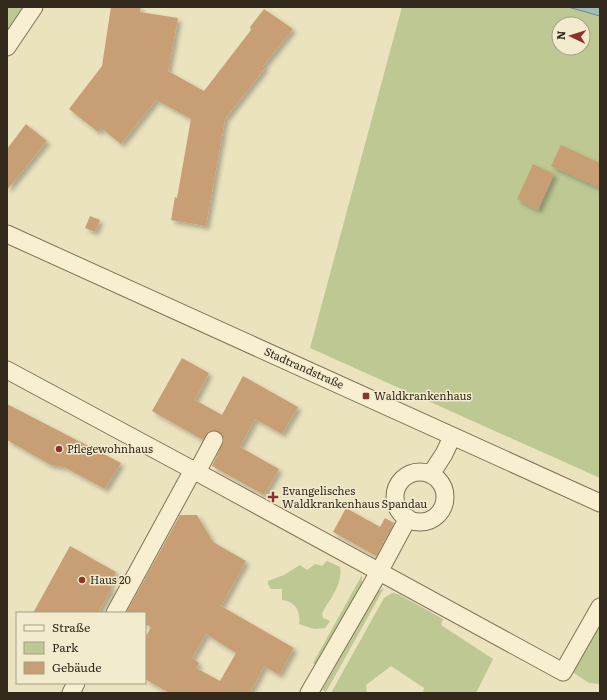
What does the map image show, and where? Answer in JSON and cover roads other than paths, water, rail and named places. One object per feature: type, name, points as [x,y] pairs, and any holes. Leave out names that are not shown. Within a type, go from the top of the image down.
[{"type":"street","points":[[7,46],[34,7]]},
{"type":"street","name":"Stadtrandstraße","points":[[7,234],[600,503]]},
{"type":"street","points":[[7,370],[563,672],[600,607]]},
{"type":"street","points":[[431,474],[444,454],[452,437]]},
{"type":"street","points":[[116,612],[214,440]]},
{"type":"street","points":[[420,472],[431,474],[441,483],[445,490],[446,498],[443,507],[439,514],[424,522],[408,518],[397,506],[396,490],[400,483],[412,473],[420,472]]},
{"type":"street","points":[[309,693],[379,572],[408,518]]},
{"type":"street","points":[[71,693],[76,684]]},
{"type":"water","points":[[568,7],[600,7],[600,16]]},
{"type":"place","name":"Waldkrankenhaus","points":[[366,396]]},
{"type":"place","name":"Pflegewohnhaus","points":[[59,449]]},
{"type":"place","name":"Evangelisches Waldkrankenhaus Spandau","points":[[273,497]]},
{"type":"place","name":"Haus 20","points":[[82,580]]}]
